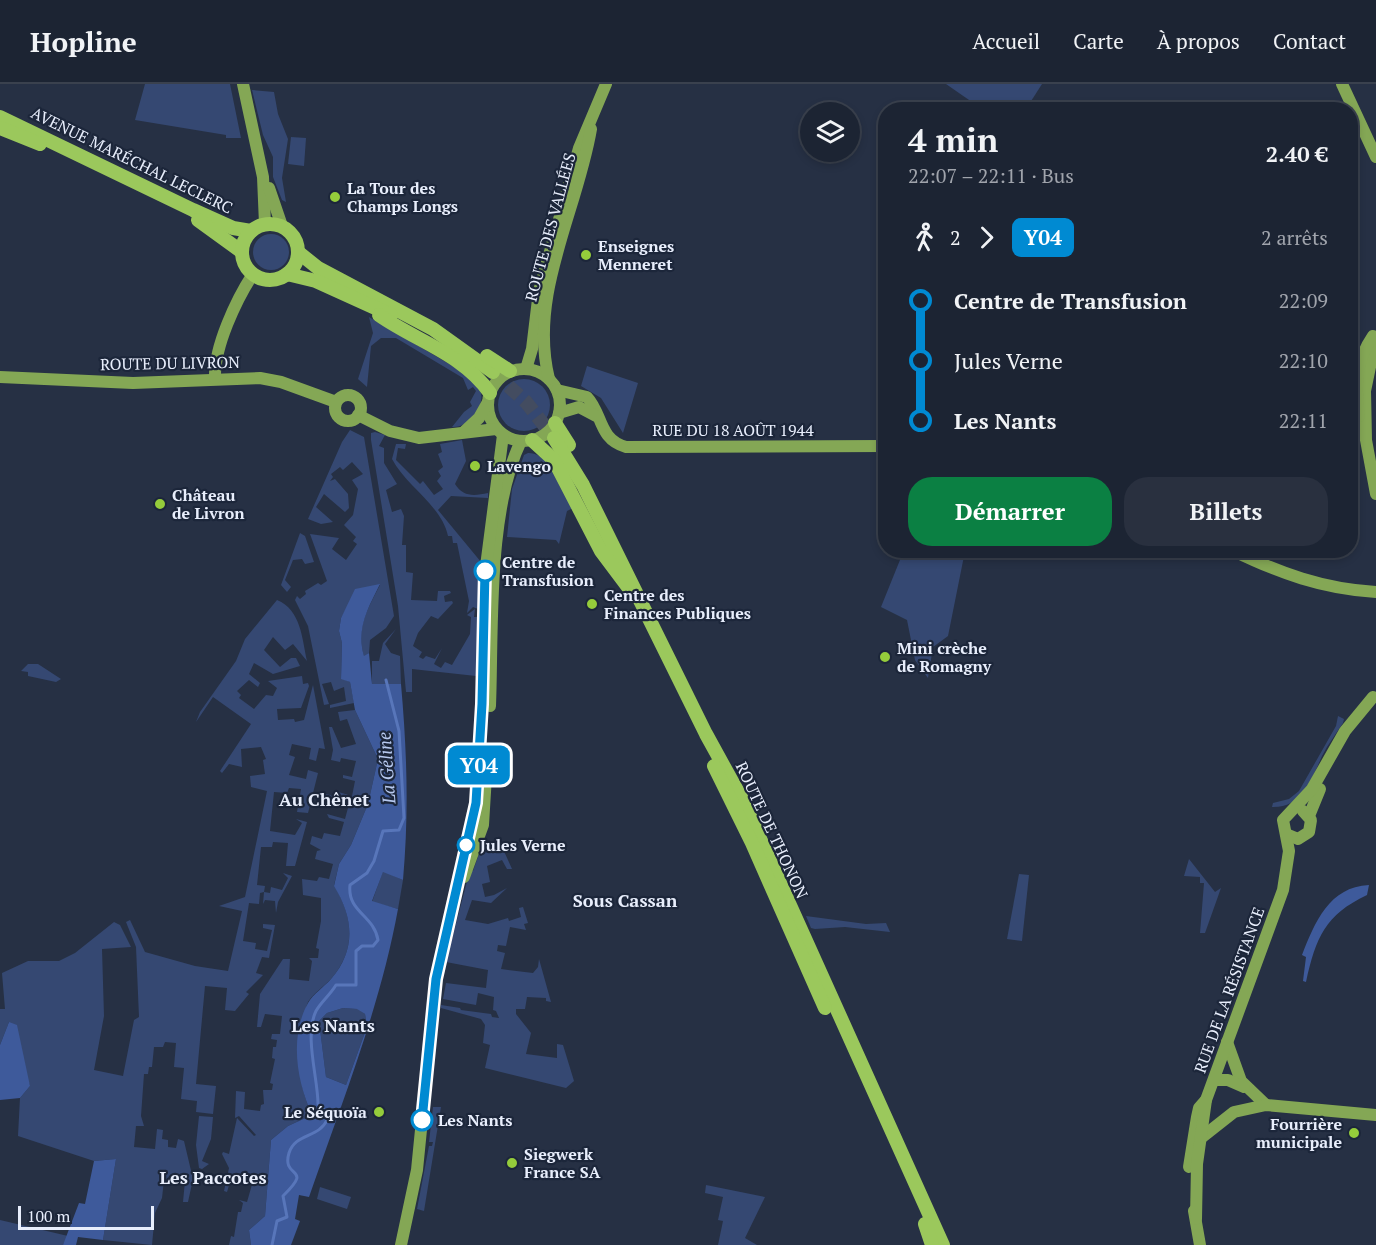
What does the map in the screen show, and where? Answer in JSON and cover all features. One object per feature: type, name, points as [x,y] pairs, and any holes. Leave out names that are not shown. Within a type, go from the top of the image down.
[{"type":"main road","name":"AVENUE MARÉCHAL LECLERC","points":[[0,117],[193,210],[233,228],[251,231]]},
{"type":"main road","name":"AVENUE MARÉCHAL LECLERC","points":[[0,128],[191,216],[213,229],[242,252]]},
{"type":"main road","points":[[287,274],[295,264],[298,252],[293,235],[282,226],[265,224],[251,231],[245,239],[242,252],[245,264],[253,274],[270,280],[287,274],[340,286]]},
{"type":"main road","points":[[298,252],[340,286],[435,338],[491,374]]},
{"type":"main road","points":[[366,299],[399,304],[436,322],[510,371]]},
{"type":"main road","points":[[366,299],[476,375],[489,398]]},
{"type":"main road","points":[[557,418],[634,568],[672,661]]},
{"type":"main road","name":"ROUTE DE THONON","points":[[932,1245],[913,1196],[794,929],[744,803],[706,734],[672,661],[583,485],[551,439],[628,587],[794,929],[943,1245]]},
{"type":"main road","points":[[527,441],[547,452],[560,469],[601,551],[628,587]]},
{"type":"street","points":[[243,84],[263,177],[266,205],[265,224]]},
{"type":"street","name":"ROUTE DES VALLÉES","points":[[526,369],[532,349],[541,284],[579,148],[606,84]]},
{"type":"street","points":[[1342,84],[1350,102]]},
{"type":"street","points":[[1358,118],[1376,157]]},
{"type":"street","name":"ROUTE DES VALLÉES","points":[[549,379],[543,344],[545,303],[586,154],[593,119]]},
{"type":"street","points":[[263,177],[282,226]]},
{"type":"street","points":[[215,378],[216,365],[237,301],[253,274]]},
{"type":"street","points":[[1358,368],[1363,351],[1376,332]]},
{"type":"street","points":[[1366,440],[1365,383],[1376,338]]},
{"type":"street","points":[[465,431],[479,418],[500,378],[510,371],[526,369],[538,372],[549,379],[557,390],[557,418]]},
{"type":"street","name":"ROUTE DU LIVRON","points":[[0,377],[133,383],[215,378],[269,379],[336,402]]},
{"type":"street","name":"RUE DU 18 AOÛT 1944","points":[[557,390],[587,397],[608,437],[630,447],[878,446]]},
{"type":"street","points":[[1358,394],[1359,416],[1376,494]]},
{"type":"street","points":[[344,396],[353,396],[360,405],[358,415],[350,420],[341,419],[336,412],[336,402],[344,396]]},
{"type":"street","points":[[401,1245],[417,1170],[436,979],[476,803],[482,704],[483,610],[500,432],[490,419],[489,398]]},
{"type":"street","points":[[456,894],[474,854],[484,813],[502,493],[508,472],[527,441],[548,432],[557,418],[570,408],[581,407],[597,417]]},
{"type":"street","points":[[358,415],[390,431],[413,437],[439,438],[465,431],[500,432],[527,441]]},
{"type":"street","points":[[1248,558],[1275,571],[1305,581],[1348,590],[1376,592]]},
{"type":"street","points":[[483,610],[486,615],[486,633],[493,645]]},
{"type":"street","points":[[1375,695],[1317,793],[1309,816],[1311,831],[1300,839],[1286,834],[1283,820],[1312,789],[1351,722],[1375,695]]},
{"type":"street","points":[[1293,810],[1302,810],[1309,816]]},
{"type":"street","name":"RUE DE LA RÉSISTANCE","points":[[1282,890],[1289,855],[1286,834]]},
{"type":"street","name":"RUE DE LA RÉSISTANCE","points":[[1196,1218],[1200,1139],[1206,1101],[1282,890],[1290,875],[1300,839]]},
{"type":"street","points":[[1227,1041],[1235,1068],[1245,1088]]},
{"type":"street","points":[[1214,1080],[1232,1081],[1266,1105]]},
{"type":"street","points":[[1206,1101],[1218,1110],[1234,1112],[1266,1105],[1376,1115]]},
{"type":"street","name":"RUE DE LA RÉSISTANCE","points":[[1200,1245],[1189,1192],[1189,1160],[1199,1108],[1206,1101]]},
{"type":"street","points":[[1200,1139],[1234,1112]]},
{"type":"shaded area","points":[[145,84],[230,84],[241,138],[226,138],[226,135],[135,120]]},
{"type":"shaded area","points":[[946,84],[1042,84],[1030,102],[972,102]]},
{"type":"shaded area","points":[[252,90],[274,92],[278,114],[288,139],[282,178],[286,202],[282,200],[273,177],[273,157],[263,135]]},
{"type":"shaded area","points":[[291,137],[306,138],[304,166],[288,164]]},
{"type":"shaded area","points":[[271,234],[284,239],[289,252],[284,265],[271,270],[258,265],[253,252],[258,239]]},
{"type":"shaded area","points":[[369,317],[468,375],[479,388],[481,396],[481,403],[474,415],[464,424],[452,427],[472,406],[470,402],[476,391],[473,387],[468,390],[463,378],[396,338],[381,338],[371,346],[367,387],[358,379],[373,333]]},
{"type":"shaded area","points":[[587,366],[638,383],[623,433],[601,398],[581,386]]},
{"type":"shaded area","points":[[524,379],[534,381],[542,387],[548,395],[550,405],[548,415],[542,423],[534,429],[524,431],[514,429],[506,423],[500,415],[498,405],[500,395],[506,387],[514,381]]},
{"type":"shaded area","points":[[350,430],[364,437],[394,616],[386,628],[370,640],[369,653],[364,657],[362,628],[367,611],[380,585],[354,594],[341,618],[339,631],[342,643],[341,678],[350,682],[354,703],[330,708],[330,705],[346,701],[344,687],[334,691],[331,682],[322,684],[329,704],[324,705],[308,626],[295,600],[297,596],[300,599],[306,594],[305,591],[318,583],[321,585],[327,581],[310,534],[339,538],[332,549],[346,560],[357,544],[353,541],[356,537],[344,525],[353,515],[358,489],[352,480],[363,474],[352,462],[343,470],[340,467],[331,474],[333,477],[330,481],[335,479],[348,494],[349,508],[345,512],[324,494],[316,507],[333,522],[321,524],[308,519],[342,442]]},
{"type":"shaded area","points":[[371,433],[385,435],[379,446],[384,448],[384,463],[397,484],[386,490],[392,512],[401,509],[404,516],[402,545],[406,545],[406,572],[413,573],[411,600],[437,601],[438,591],[450,591],[451,593],[444,596],[445,602],[452,601],[453,603],[438,619],[431,616],[418,633],[413,646],[422,652],[419,657],[423,659],[426,656],[435,659],[442,648],[434,664],[441,668],[445,662],[452,665],[470,634],[471,617],[467,615],[475,609],[474,617],[478,617],[476,676],[412,669],[412,692],[406,692],[398,606],[371,440]]},
{"type":"shaded area","points":[[462,440],[466,461],[455,484],[465,493],[478,495],[488,493],[488,498],[451,496],[438,510],[481,562],[478,609],[473,607],[467,613],[469,601],[457,543],[453,543],[452,536],[448,536],[439,515],[398,469],[392,459],[396,444],[406,444],[405,449],[398,448],[396,460],[420,484],[423,481],[434,495],[443,489],[437,481],[441,476],[438,471],[443,467],[438,454],[442,452],[440,444]]},
{"type":"shaded area","points":[[536,454],[550,465],[573,508],[567,511],[559,544],[556,540],[507,537],[512,489],[524,455]]},
{"type":"shaded area","points":[[300,533],[305,536],[314,562],[305,564],[302,559],[293,560],[285,580],[291,587],[287,592],[281,585]]},
{"type":"shaded area","points":[[901,558],[964,558],[948,636],[933,647],[928,678],[915,660],[907,620],[881,607]]},
{"type":"shaded area","points":[[380,584],[371,602],[361,637],[364,656],[369,653],[372,684],[401,684],[406,782],[403,880],[383,872],[372,901],[398,909],[390,946],[371,1019],[309,1197],[299,1195],[295,1219],[300,1221],[291,1245],[251,1245],[249,1230],[265,1216],[271,1140],[288,1126],[312,1115],[299,1074],[298,1030],[308,1003],[331,979],[345,956],[348,945],[348,921],[334,886],[339,864],[351,845],[368,804],[378,759],[355,710],[350,682],[341,679],[342,643],[339,631],[341,618],[355,589]],"holes":[[[343,1008],[357,1009],[365,1014],[367,1027],[346,1085],[326,1077],[319,1021],[327,1013]]]},
{"type":"shaded area","points":[[277,600],[285,605],[296,618],[302,634],[307,661],[293,644],[285,650],[273,637],[264,650],[280,667],[291,658],[296,658],[300,666],[273,674],[254,663],[249,674],[260,683],[258,687],[249,680],[237,691],[241,695],[239,698],[254,709],[266,695],[273,696],[277,688],[268,681],[302,676],[303,684],[308,683],[309,686],[301,708],[277,709],[278,720],[294,719],[295,722],[304,720],[313,685],[325,749],[319,748],[316,761],[309,759],[311,748],[292,744],[289,755],[295,757],[289,775],[306,779],[308,770],[318,773],[308,813],[297,812],[301,789],[289,788],[287,793],[274,792],[270,831],[295,835],[302,823],[296,819],[307,822],[295,866],[286,866],[288,843],[273,842],[272,847],[261,847],[257,885],[265,886],[264,892],[260,893],[259,904],[249,903],[243,941],[256,943],[255,949],[267,951],[272,930],[263,928],[263,924],[275,925],[269,958],[262,957],[256,973],[263,975],[246,992],[249,994],[235,1011],[225,1010],[227,988],[205,986],[196,1084],[216,1086],[213,1114],[196,1112],[197,1101],[181,1099],[184,1068],[174,1067],[176,1043],[165,1042],[163,1047],[154,1047],[152,1067],[149,1067],[148,1074],[144,1074],[141,1116],[144,1126],[136,1126],[134,1147],[155,1149],[157,1129],[163,1130],[162,1139],[168,1140],[168,1147],[176,1148],[178,1139],[184,1141],[193,1179],[188,1202],[183,1202],[185,1181],[164,1180],[162,1198],[155,1213],[152,1245],[103,1240],[116,1159],[94,1161],[18,1136],[20,1098],[30,1086],[9,1022],[0,1045],[0,1009],[5,1009],[2,973],[28,961],[59,961],[75,953],[114,922],[120,925],[131,947],[102,949],[104,1016],[94,1070],[123,1076],[134,1020],[139,1017],[136,947],[126,922],[130,920],[145,952],[195,966],[228,971],[242,911],[219,906],[245,897],[267,791],[251,787],[250,776],[265,774],[263,760],[266,759],[261,747],[241,749],[242,767],[229,764],[222,773],[220,771],[251,724],[213,697],[196,722],[200,712],[236,661],[245,639]]},
{"type":"shaded area","points":[[396,629],[385,644],[391,653],[400,656],[401,684],[372,685],[372,661],[379,661],[383,643]]},
{"type":"shaded area","points":[[28,664],[38,664],[61,679],[56,682],[28,676],[28,672],[21,671]]},
{"type":"shaded area","points":[[355,710],[378,759],[368,804],[351,845],[339,864],[334,885],[348,921],[348,945],[345,956],[331,979],[307,1004],[300,1049],[300,1071],[307,1104],[312,1115],[288,1126],[271,1140],[265,1216],[249,1230],[251,1245],[229,1245],[231,1236],[234,1237],[238,1212],[241,1212],[243,1203],[239,1200],[247,1202],[253,1181],[232,1175],[227,1192],[224,1191],[229,1168],[222,1154],[223,1152],[229,1154],[237,1118],[254,1136],[256,1135],[239,1116],[235,1118],[236,1091],[245,1092],[244,1109],[260,1111],[261,1105],[264,1104],[263,1090],[272,1090],[273,1084],[270,1083],[275,1059],[272,1058],[273,1047],[276,1047],[277,1040],[271,1039],[272,1034],[280,1034],[282,1016],[265,1014],[261,1027],[257,1027],[260,994],[283,959],[290,959],[289,979],[309,981],[312,961],[309,958],[318,958],[319,949],[316,948],[321,921],[321,898],[303,895],[302,879],[317,881],[319,877],[329,879],[333,864],[315,859],[317,851],[321,850],[310,844],[312,836],[322,839],[324,833],[340,836],[344,822],[329,818],[327,814],[345,819],[349,804],[334,800],[330,804],[320,802],[323,793],[333,796],[335,791],[352,796],[355,781],[343,778],[343,775],[352,777],[356,761],[341,758],[340,762],[331,760],[333,750],[329,727],[332,727],[341,748],[356,744],[347,719],[340,721],[338,712]]},
{"type":"shaded area","points":[[1338,716],[1344,719],[1343,723],[1324,752],[1305,790],[1291,803],[1272,807],[1273,803],[1289,799],[1299,791],[1336,726]]},
{"type":"shaded area","points":[[488,845],[503,849],[512,869],[507,869],[502,860],[487,866],[490,882],[482,884],[485,897],[507,888],[491,903],[472,900],[465,920],[488,924],[508,918],[509,921],[521,917],[519,908],[523,907],[528,923],[524,924],[526,930],[510,927],[506,946],[498,945],[497,951],[505,953],[501,969],[533,973],[538,967],[539,959],[551,1002],[546,1001],[546,998],[527,997],[525,1009],[516,1009],[516,1014],[531,1033],[526,1054],[557,1058],[557,1044],[563,1045],[574,1081],[566,1088],[485,1068],[490,1045],[483,1043],[485,1025],[481,1019],[441,1008],[441,1005],[460,1008],[491,1014],[492,1017],[499,1018],[493,1010],[494,997],[478,993],[476,1005],[443,999],[446,983],[486,988],[488,970],[446,962],[470,870],[473,871],[481,848]]},
{"type":"shaded area","points":[[1189,859],[1215,892],[1221,888],[1205,933],[1200,933],[1204,883],[1200,883],[1200,877],[1184,876]]},
{"type":"shaded area","points":[[383,871],[403,880],[398,909],[372,902]]},
{"type":"shaded area","points":[[283,873],[292,876],[278,902],[276,913],[275,901],[265,900],[263,904],[264,892],[270,893],[271,887],[282,890],[288,878]]},
{"type":"shaded area","points":[[1019,874],[1029,875],[1022,941],[1007,939]]},
{"type":"shaded area","points":[[1369,885],[1367,895],[1341,911],[1325,929],[1314,952],[1306,982],[1303,981],[1306,957],[1302,955],[1312,930],[1325,908],[1343,892]]},
{"type":"shaded area","points":[[806,916],[866,924],[886,923],[890,932],[845,927],[815,929],[811,928]]},
{"type":"shaded area","points":[[343,1008],[358,1009],[365,1014],[367,1027],[346,1085],[326,1077],[319,1021],[327,1013]]},
{"type":"shaded area","points":[[9,1022],[17,1025],[30,1086],[20,1098],[0,1100],[0,1045]]},
{"type":"shaded area","points":[[433,1107],[441,1107],[424,1211],[417,1209],[429,1146],[432,1146],[433,1142],[429,1142]]},
{"type":"shaded area","points":[[199,1116],[213,1117],[211,1139],[202,1161],[209,1164],[202,1169],[199,1168],[196,1145]]},
{"type":"shaded area","points":[[116,1159],[103,1240],[78,1237],[76,1245],[63,1245],[79,1203],[85,1204],[94,1161]]},
{"type":"shaded area","points":[[706,1185],[765,1197],[745,1238],[757,1245],[718,1245],[723,1221],[718,1220],[723,1197],[705,1193]]},
{"type":"shaded area","points":[[320,1187],[351,1197],[347,1209],[317,1199]]},
{"type":"shaded area","points":[[0,1220],[68,1236],[63,1245],[0,1245]]},
{"type":"waterway","name":"La Géline","points":[[272,1245],[277,1221],[287,1217],[283,1196],[297,1176],[289,1167],[289,1153],[296,1142],[319,1130],[327,1120],[325,1111],[318,1104],[312,1057],[311,1032],[316,1011],[336,985],[356,985],[356,951],[362,946],[373,946],[378,940],[372,925],[356,908],[350,894],[350,885],[367,873],[374,861],[383,831],[399,830],[404,818],[399,731],[386,680]]},
{"type":"tunnel","points":[[493,372],[526,402],[554,438]]},
{"type":"bus line","name":"Y04","points":[[422,1120],[436,979],[476,803],[482,704],[485,571]]},
{"type":"place","name":"La Tour des Champs Longs","points":[[335,197]]},
{"type":"place","name":"Enseignes Menneret","points":[[586,255]]},
{"type":"place","name":"Lavengo","points":[[475,466]]},
{"type":"place","name":"Château de Livron","points":[[160,504]]},
{"type":"place","name":"Centre de Transfusion","points":[[485,571]]},
{"type":"place","name":"Centre des Finances Publiques","points":[[592,604]]},
{"type":"place","name":"Mini crèche de Romagny","points":[[885,657]]},
{"type":"place","name":"Jules Verne","points":[[466,845]]},
{"type":"place","name":"Le Séquoïa","points":[[379,1112]]},
{"type":"place","name":"Les Nants","points":[[422,1120]]},
{"type":"place","name":"Fourrière municipale","points":[[1354,1133]]},
{"type":"place","name":"Siegwerk France SA","points":[[512,1163]]},
{"type":"district","name":"Au Chênet","points":[[324,800]]},
{"type":"district","name":"Sous Cassan","points":[[625,901]]},
{"type":"district","name":"Les Nants","points":[[333,1026]]},
{"type":"district","name":"Les Paccotes","points":[[213,1178]]}]
